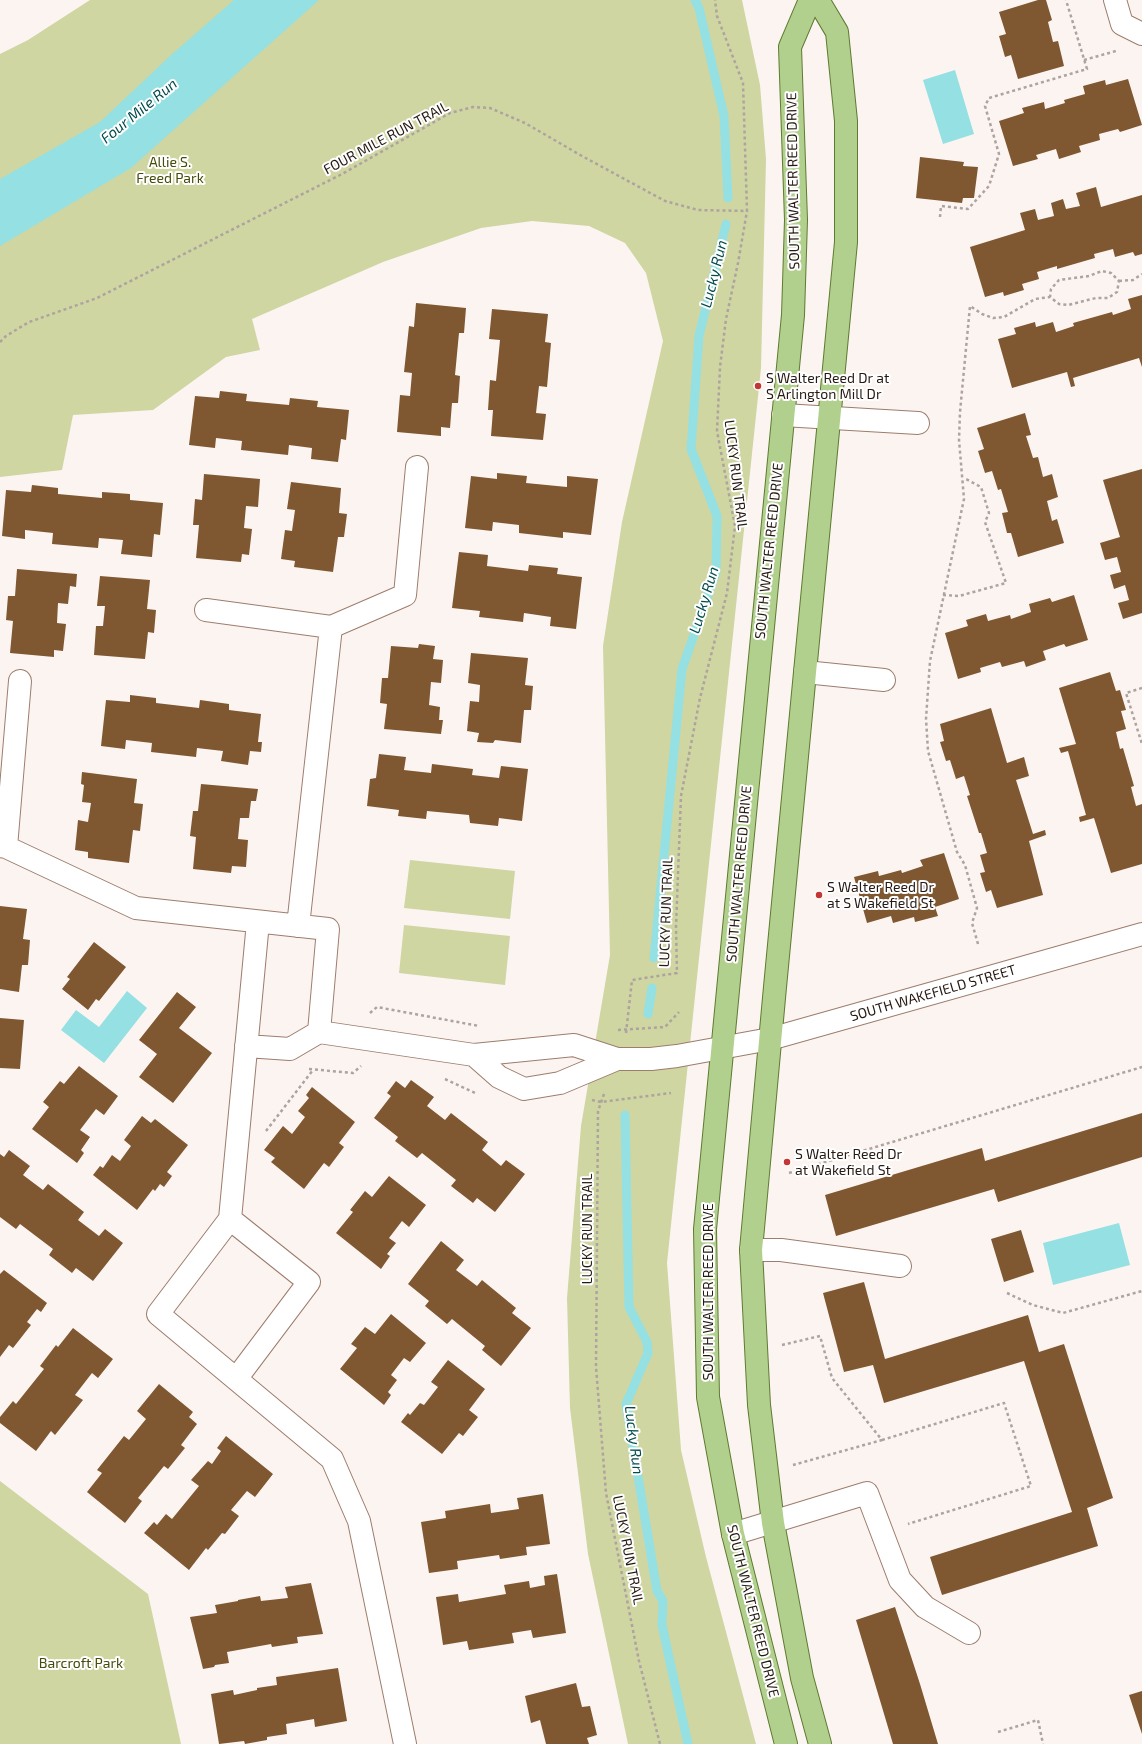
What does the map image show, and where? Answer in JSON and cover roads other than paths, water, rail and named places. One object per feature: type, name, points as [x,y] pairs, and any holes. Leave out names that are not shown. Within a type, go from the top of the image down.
[{"type":"main road","name":"SOUTH WALTER REED DRIVE","points":[[786,1744],[733,1534],[708,1397],[706,1229],[722,1048],[793,314],[796,220],[790,47],[810,0]]},
{"type":"main road","points":[[818,0],[837,32],[846,121],[846,242],[751,1250],[759,1405],[773,1523],[802,1678],[820,1744]]},
{"type":"street","points":[[1115,0],[1122,24],[1142,34]]},
{"type":"street","points":[[783,415],[918,423]]},
{"type":"street","points":[[206,610],[331,627],[405,595],[417,467]]},
{"type":"street","points":[[298,926],[331,627]]},
{"type":"street","points":[[805,672],[884,680]]},
{"type":"street","points":[[20,681],[3,846],[136,908],[328,929],[319,1032]]},
{"type":"street","points":[[258,922],[230,1219],[158,1314],[332,1459],[359,1521],[405,1744]]},
{"type":"street","name":"SOUTH WAKEFIELD STREET","points":[[617,1059],[651,1059],[770,1039],[1142,934]]},
{"type":"street","points":[[246,1046],[290,1049],[319,1032],[474,1055],[574,1045],[617,1059]]},
{"type":"street","points":[[474,1055],[499,1077],[524,1089],[560,1083],[617,1059]]},
{"type":"street","points":[[230,1219],[309,1282],[236,1379]]},
{"type":"street","points":[[751,1250],[781,1250],[900,1266]]},
{"type":"street","points":[[733,1534],[867,1493],[900,1580],[925,1607],[970,1633]]},
{"type":"water","name":"Four Mile Run","points":[[234,0],[319,0],[131,168],[0,246],[0,179],[100,122],[171,55]]},
{"type":"water","points":[[955,70],[974,134],[943,144],[923,80]]},
{"type":"water","points":[[127,991],[147,1008],[104,1063],[61,1030],[76,1010],[99,1027]]},
{"type":"water","points":[[1119,1223],[1130,1265],[1053,1285],[1043,1243]]},
{"type":"waterway","name":"Lucky Run","points":[[695,0],[699,8],[724,116],[728,198]]},
{"type":"waterway","name":"Lucky Run","points":[[654,958],[682,669],[716,572],[717,516],[691,449],[699,336],[726,224]]},
{"type":"waterway","name":"Lucky Run","points":[[648,1014],[652,988]]},
{"type":"waterway","name":"Lucky Run","points":[[625,1115],[629,1307],[647,1342],[648,1353],[626,1404],[657,1591],[663,1601],[662,1625],[688,1744]]},
{"type":"place","name":"S Walter Reed Dr at S Arlington Mill Dr","points":[[758,386]]},
{"type":"place","name":"S Walter Reed Dr at S Wakefield St","points":[[819,895]]},
{"type":"place","name":"S Walter Reed Dr at Wakefield St","points":[[787,1162]]},
{"type":"park label","name":"Allie S. Freed Park","points":[[170,170]]},
{"type":"park label","name":"Barcroft Park","points":[[81,1663]]}]
